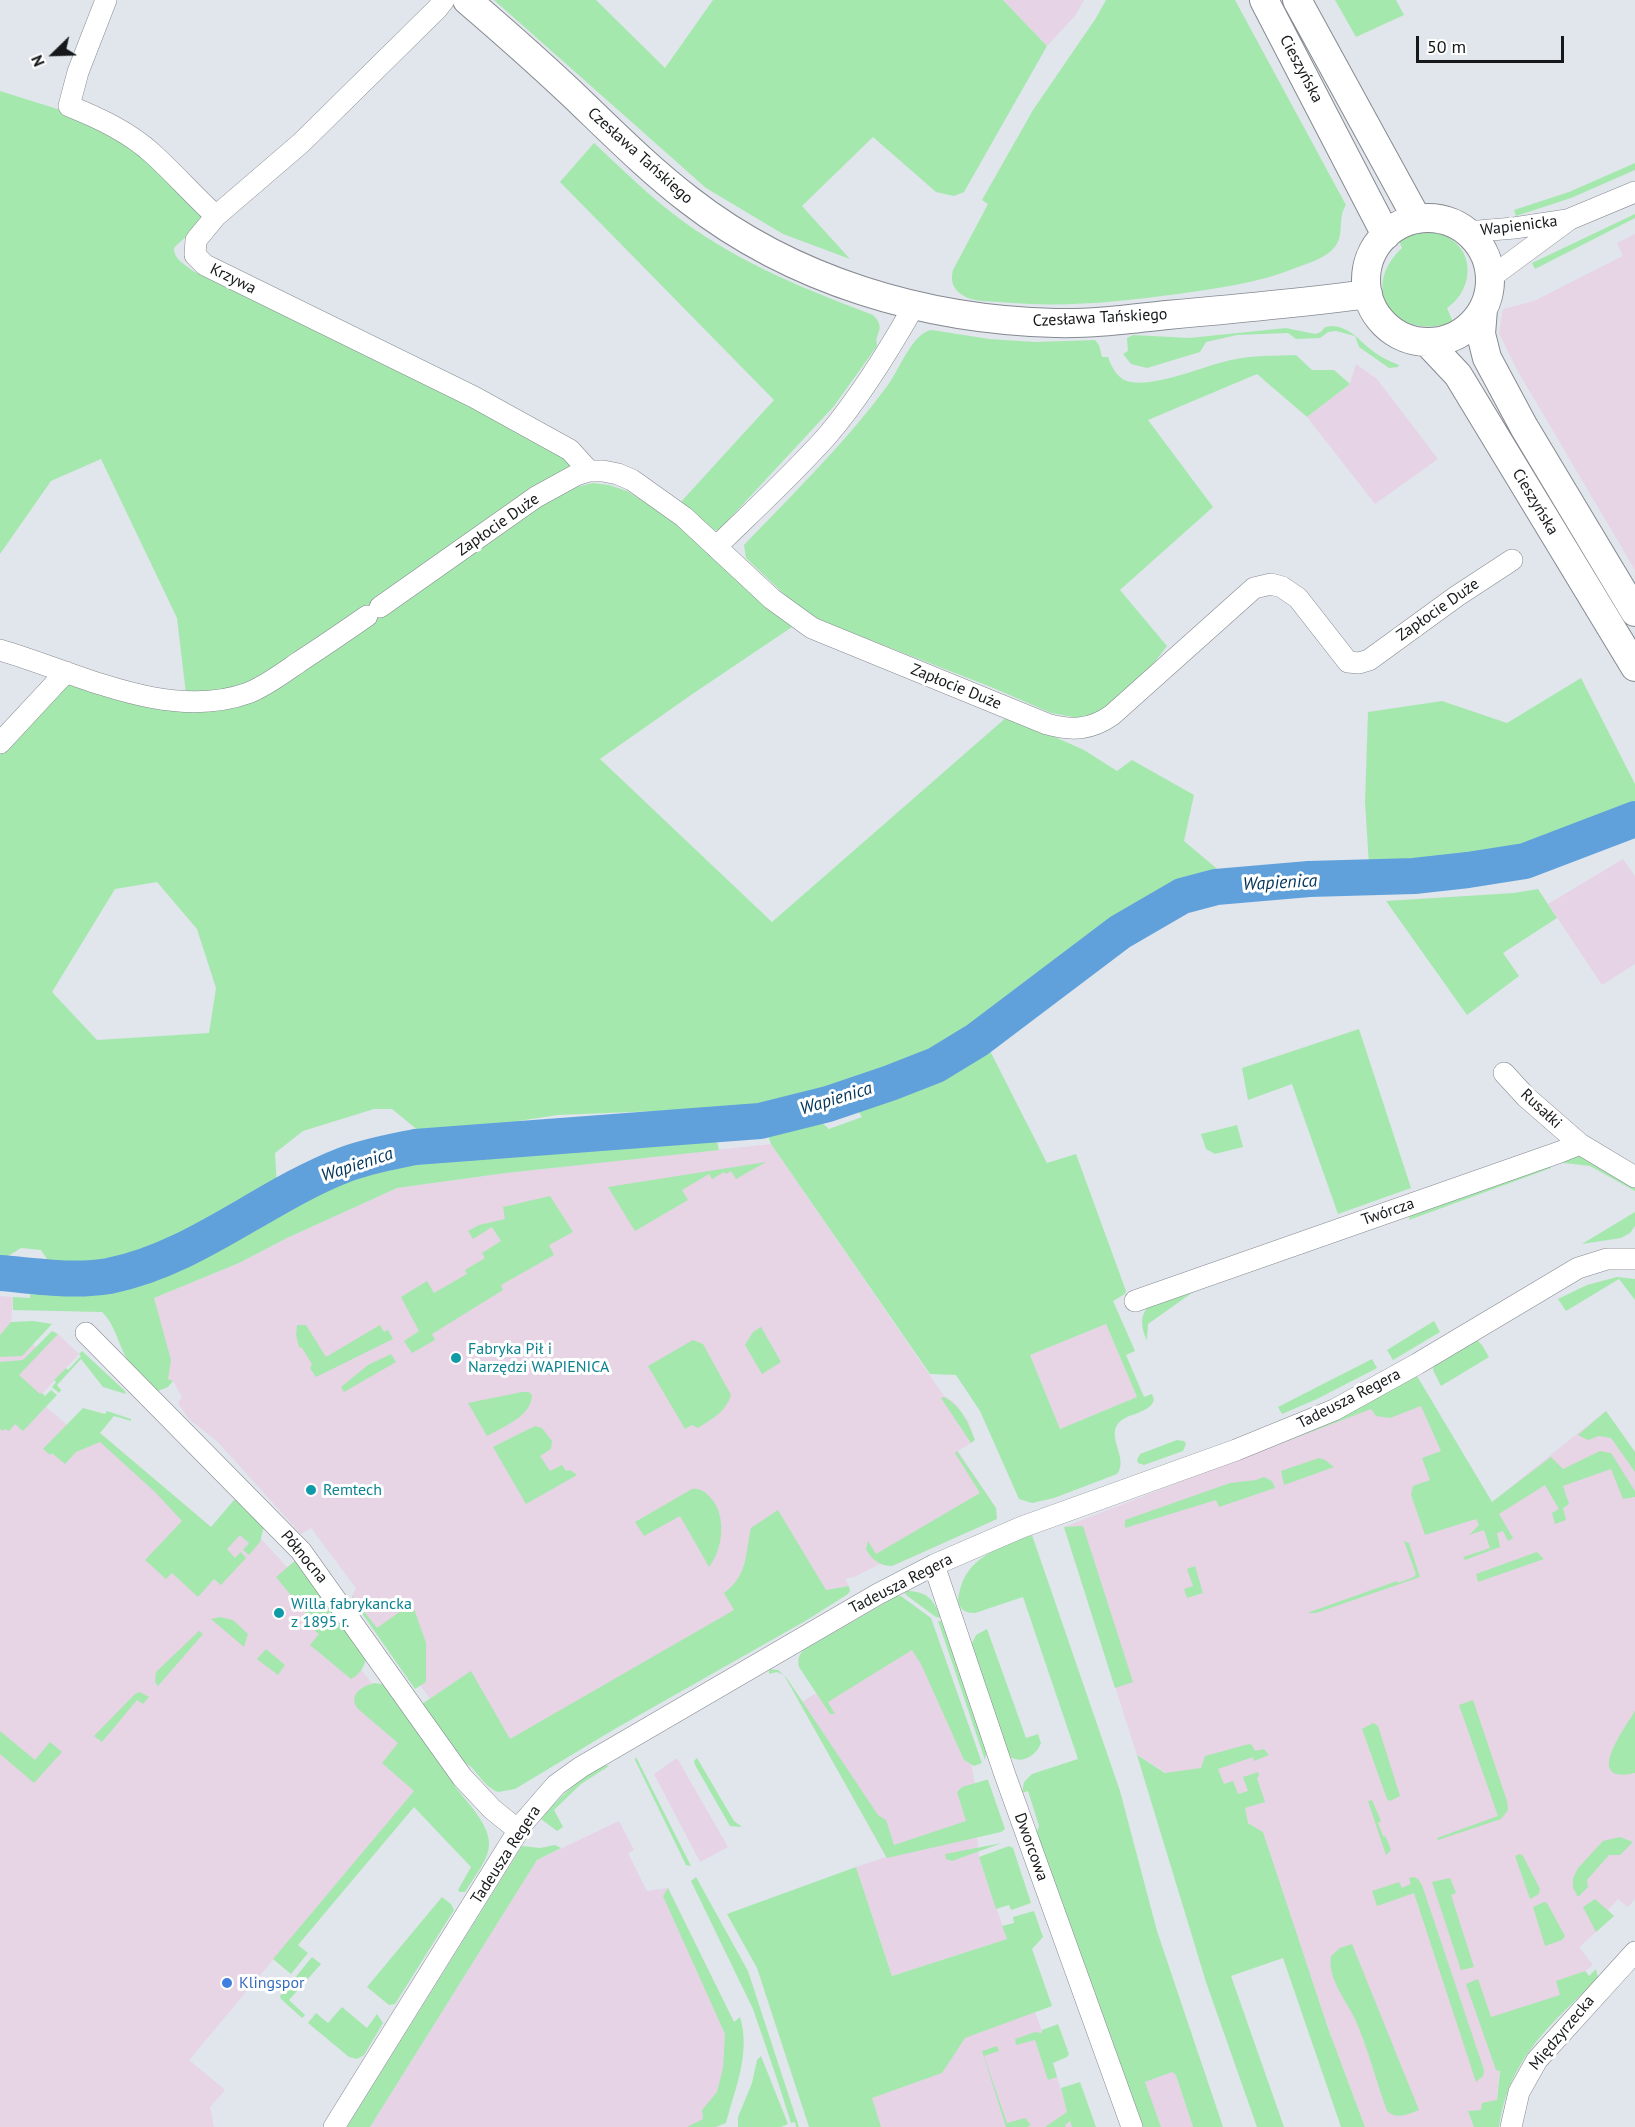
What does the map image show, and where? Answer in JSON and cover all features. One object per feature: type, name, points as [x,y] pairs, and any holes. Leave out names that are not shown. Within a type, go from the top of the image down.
[{"type":"main road","name":"Czesława Tańskiego","points":[[467,0],[532,57],[649,167],[690,201],[727,226],[791,262],[833,281],[914,306],[957,315],[1059,323],[1246,308],[1368,294]]},
{"type":"main road","name":"Cieszyńska","points":[[1264,0],[1386,235]]},
{"type":"main road","name":"Cieszyńska","points":[[1297,0],[1417,219]]},
{"type":"main road","points":[[1417,219],[1434,219],[1452,223],[1467,232],[1486,257],[1490,278],[1483,309],[1473,323],[1460,334],[1444,341],[1410,340],[1395,333],[1373,310],[1368,294],[1366,273],[1373,252],[1386,235],[1400,225],[1417,219]]},
{"type":"main road","name":"Cieszyńska","points":[[1483,309],[1481,334],[1486,358],[1524,427],[1635,612]]},
{"type":"main road","name":"Cieszyńska","points":[[1427,342],[1458,375],[1635,667]]},
{"type":"street","points":[[106,0],[78,72],[69,106],[131,137],[152,153],[216,216]]},
{"type":"street","name":"Krzywa","points":[[444,0],[309,136],[216,216],[196,240],[195,255],[205,265],[474,397],[570,450],[589,471]]},
{"type":"street","name":"Wapienicka","points":[[1467,232],[1514,228],[1570,219],[1635,192]]},
{"type":"street","name":"Wapienicka","points":[[1490,278],[1570,219]]},
{"type":"street","points":[[717,548],[827,436],[866,386],[914,306]]},
{"type":"street","name":"Zapłocie Duże","points":[[0,650],[149,697],[203,701],[231,698],[250,692],[275,679],[536,498],[564,481],[589,471],[618,474],[632,480],[684,517],[772,599],[800,620],[826,635],[1047,724],[1075,729],[1093,726],[1112,716],[1254,588],[1270,584],[1282,587],[1298,598],[1338,652],[1348,662],[1359,663],[1368,660],[1456,596],[1512,560]]},
{"type":"street","points":[[0,743],[66,672]]},
{"type":"street","name":"Rusałki","points":[[1504,1073],[1526,1097],[1580,1144]]},
{"type":"street","points":[[1580,1144],[1635,1177]]},
{"type":"street","name":"Twórcza","points":[[1135,1300],[1580,1144]]},
{"type":"street","name":"Tadeusza Regera","points":[[334,2127],[518,1830],[550,1791],[581,1767],[878,1594],[934,1565],[1022,1527],[1236,1450],[1334,1410],[1417,1364],[1578,1268],[1607,1259],[1635,1259]]},
{"type":"street","name":"Północna","points":[[86,1333],[301,1551],[467,1783],[492,1809],[518,1830]]},
{"type":"street","name":"Dworcowa","points":[[934,1565],[1005,1775],[1132,2127]]},
{"type":"street","name":"Międzyrzecka","points":[[1511,2127],[1519,2092],[1537,2060],[1635,1952]]},
{"type":"shaded area","points":[[1003,0],[1084,0],[1075,16],[1047,46]]},
{"type":"shaded area","points":[[1635,234],[1635,570],[1516,368],[1499,333],[1503,309],[1534,301],[1623,256],[1617,243]]},
{"type":"shaded area","points":[[1356,364],[1377,379],[1438,459],[1375,504],[1307,417],[1350,384]]},
{"type":"shaded area","points":[[1623,859],[1635,876],[1635,964],[1602,985],[1548,904]]},
{"type":"shaded area","points":[[771,1144],[944,1396],[955,1403],[968,1421],[975,1440],[958,1451],[996,1508],[997,1519],[892,1566],[880,1564],[845,1579],[849,1586],[826,1590],[492,1780],[352,1596],[356,1588],[311,1528],[301,1534],[217,1441],[189,1419],[178,1403],[182,1397],[173,1381],[168,1379],[154,1298],[239,1263],[287,1238],[397,1188],[506,1173]]},
{"type":"shaded area","points":[[0,1296],[13,1297],[11,1322],[40,1352],[58,1334],[79,1354],[37,1399],[89,1444],[100,1433],[211,1527],[261,1539],[287,1567],[292,1563],[358,1666],[437,1764],[189,2060],[225,2090],[210,2107],[214,2127],[0,2127]]},
{"type":"shaded area","points":[[1106,1324],[1137,1397],[1060,1429],[1030,1355]]},
{"type":"shaded area","points":[[1424,1388],[1492,1502],[1606,1411],[1635,1452],[1635,1899],[1628,1907],[1618,1899],[1608,1910],[1614,1916],[1579,1947],[1593,1965],[1585,1971],[1589,1976],[1501,2056],[1494,2127],[1365,2127],[1328,2028],[1263,1832],[1137,1755],[1064,1527]]},
{"type":"shaded area","points":[[915,1633],[971,1762],[983,1830],[977,1837],[979,1857],[1007,1939],[892,1976],[856,1867],[886,1857],[800,1703]]},
{"type":"shaded area","points":[[677,1758],[728,1847],[700,1862],[654,1774]]},
{"type":"shaded area","points":[[619,1821],[634,1850],[628,1853],[647,1891],[668,1888],[740,2034],[716,2127],[370,2127],[537,1860]]},
{"type":"shaded area","points":[[1031,2000],[1072,2127],[820,2127],[813,2107]]},
{"type":"shaded area","points":[[1198,2053],[1223,2127],[1143,2127],[1125,2078]]},
{"type":"green space","points":[[494,0],[596,0],[665,68],[713,0],[1003,0],[1047,46],[964,192],[954,196],[936,192],[873,137],[802,206],[850,259],[783,234],[706,188]]},
{"type":"green space","points":[[1106,0],[1235,0],[1346,205],[1343,210],[1339,240],[1331,251],[1283,273],[1254,281],[1209,290],[1134,299],[1067,304],[1022,304],[977,300],[968,298],[957,291],[952,281],[953,270],[988,204],[982,200],[1033,110]]},
{"type":"green space","points":[[1335,0],[1396,0],[1404,15],[1356,37]]},
{"type":"green space","points":[[0,91],[67,112],[129,142],[203,217],[194,230],[174,248],[178,259],[193,271],[478,405],[560,452],[569,462],[569,467],[351,621],[270,674],[230,692],[186,694],[177,618],[101,459],[51,481],[0,554]]},
{"type":"green space","points":[[594,143],[661,204],[706,237],[776,275],[873,315],[880,327],[877,346],[834,406],[719,530],[711,530],[679,504],[774,400],[560,182]]},
{"type":"green space","points":[[1635,163],[1635,170],[1571,198],[1516,216],[1514,210],[1569,192]]},
{"type":"green space","points":[[1635,214],[1635,218],[1535,269],[1532,263]]},
{"type":"green space","points":[[1422,231],[1441,234],[1452,240],[1461,248],[1466,258],[1467,280],[1456,300],[1447,308],[1453,322],[1433,326],[1415,325],[1400,318],[1389,308],[1383,295],[1383,280],[1389,264],[1402,248],[1397,236]]},
{"type":"green space","points":[[1333,326],[1349,331],[1376,353],[1399,365],[1398,367],[1389,368],[1359,347],[1355,336],[1336,331],[1328,332],[1320,338],[1296,339],[1288,333],[1237,335],[1206,342],[1200,352],[1147,368],[1131,364],[1123,354],[1128,351],[1127,338],[1133,335],[1189,338],[1286,328],[1315,334],[1321,332],[1325,327]]},
{"type":"green space","points":[[932,330],[989,339],[1035,342],[1095,340],[1102,357],[1108,357],[1119,376],[1131,382],[1153,382],[1167,379],[1239,358],[1296,355],[1312,370],[1334,370],[1350,384],[1307,417],[1257,374],[1148,420],[1213,507],[1120,590],[1167,646],[1150,668],[1101,711],[1078,718],[1051,713],[991,687],[816,619],[786,596],[746,558],[744,545],[837,447],[888,385],[913,344],[925,332]]},
{"type":"green space","points":[[593,483],[627,491],[668,517],[792,627],[600,759],[772,922],[1008,716],[1084,750],[1117,771],[1132,760],[1194,795],[1184,841],[1228,878],[1175,892],[1108,928],[1040,976],[987,1020],[941,1051],[913,1066],[866,1084],[810,1098],[755,1107],[558,1115],[518,1121],[480,1133],[425,1136],[392,1109],[374,1109],[303,1131],[275,1153],[277,1187],[215,1218],[182,1240],[140,1259],[108,1265],[62,1267],[49,1262],[41,1250],[21,1248],[0,1261],[0,753],[69,680],[120,698],[277,687],[538,506],[572,488]],"holes":[[[157,882],[197,929],[216,988],[209,1033],[97,1040],[52,992],[115,889]]]},
{"type":"green space","points":[[1581,678],[1635,784],[1635,805],[1517,852],[1419,864],[1369,865],[1365,802],[1368,712],[1442,701],[1507,723]]},
{"type":"green space","points":[[1538,889],[1557,918],[1503,953],[1519,976],[1467,1015],[1386,901],[1514,893]]},
{"type":"green space","points":[[1359,1029],[1411,1188],[1338,1214],[1292,1084],[1248,1100],[1242,1068]]},
{"type":"green space","points":[[987,1045],[1047,1163],[1076,1154],[1126,1291],[1113,1301],[1135,1351],[1126,1355],[1144,1397],[1152,1394],[1154,1400],[1147,1409],[1124,1419],[1116,1427],[1115,1439],[1121,1463],[1117,1474],[1054,1498],[1032,1503],[1019,1499],[980,1411],[956,1375],[930,1374],[771,1144],[767,1133],[821,1122],[829,1129],[862,1117],[856,1108],[944,1078]],"holes":[[[1106,1324],[1137,1397],[1060,1429],[1030,1355]]]},
{"type":"green space","points":[[1237,1125],[1243,1147],[1215,1154],[1206,1149],[1201,1134]]},
{"type":"green space","points":[[716,1138],[719,1150],[506,1173],[397,1188],[287,1238],[239,1263],[154,1298],[171,1360],[168,1379],[173,1381],[168,1387],[158,1391],[130,1364],[110,1322],[102,1312],[13,1310],[13,1297],[30,1298],[30,1287],[111,1289],[133,1283],[314,1191],[336,1177],[372,1164],[428,1156]]},
{"type":"green space","points":[[1585,1157],[1635,1185],[1635,1191],[1590,1166],[1564,1163],[1562,1158]]},
{"type":"green space","points":[[766,1162],[736,1179],[731,1171],[712,1179],[709,1174],[682,1190],[688,1200],[635,1231],[608,1187]]},
{"type":"green space","points":[[1550,1163],[1551,1168],[1409,1220],[1410,1213]]},
{"type":"green space","points":[[550,1196],[573,1232],[549,1245],[554,1255],[501,1285],[503,1290],[432,1334],[435,1340],[412,1353],[404,1341],[419,1331],[401,1297],[427,1281],[434,1293],[467,1274],[465,1270],[485,1258],[482,1253],[501,1241],[492,1227],[473,1239],[468,1231],[479,1225],[505,1219],[503,1207]]},
{"type":"green space","points":[[1635,1212],[1635,1226],[1630,1233],[1621,1238],[1582,1244]]},
{"type":"green space","points":[[1617,1277],[1635,1279],[1635,1300],[1619,1279],[1566,1311],[1558,1299],[1587,1285]]},
{"type":"green space","points":[[1196,1290],[1148,1324],[1147,1340],[1142,1322],[1146,1309],[1150,1305]]},
{"type":"green space","points":[[33,1321],[52,1324],[22,1356],[0,1357],[0,1335],[11,1322]]},
{"type":"green space","points":[[1434,1321],[1440,1332],[1393,1360],[1387,1350]]},
{"type":"green space","points":[[297,1325],[306,1325],[326,1357],[380,1325],[384,1332],[388,1330],[393,1339],[316,1377],[310,1368],[312,1364],[299,1347],[296,1335]]},
{"type":"green space","points":[[761,1327],[781,1362],[762,1374],[745,1345],[753,1332]]},
{"type":"green space","points":[[52,1331],[58,1334],[19,1375],[40,1394],[45,1396],[51,1390],[57,1395],[23,1431],[15,1424],[9,1431],[5,1429],[3,1431],[0,1429],[0,1362],[23,1360]]},
{"type":"green space","points":[[693,1340],[703,1344],[731,1395],[722,1411],[713,1418],[698,1428],[692,1425],[685,1429],[648,1366]]},
{"type":"green space","points":[[1477,1340],[1489,1357],[1441,1386],[1433,1370],[1434,1366]]},
{"type":"green space","points":[[82,1351],[126,1394],[103,1387],[81,1359],[57,1385],[61,1390],[59,1393],[52,1387],[56,1382],[54,1380],[66,1368],[68,1370],[81,1356],[79,1354]]},
{"type":"green space","points":[[391,1354],[396,1362],[344,1392],[341,1387],[368,1365]]},
{"type":"green space","points":[[1372,1359],[1377,1368],[1317,1399],[1282,1414],[1278,1407]]},
{"type":"green space","points":[[1417,1376],[1492,1502],[1551,1457],[1563,1469],[1600,1451],[1611,1453],[1635,1491],[1635,1497],[1623,1499],[1611,1469],[1563,1486],[1569,1504],[1563,1508],[1566,1520],[1555,1524],[1552,1513],[1559,1509],[1545,1485],[1499,1514],[1513,1538],[1508,1541],[1503,1531],[1497,1533],[1500,1547],[1465,1560],[1463,1557],[1490,1548],[1484,1530],[1469,1535],[1479,1525],[1476,1519],[1425,1535],[1411,1495],[1413,1486],[1430,1480],[1422,1458],[1441,1451],[1421,1406],[1390,1418],[1376,1416],[1371,1409],[1243,1458],[1346,1415]]},
{"type":"green space","points":[[529,1392],[532,1395],[527,1409],[516,1420],[487,1436],[468,1403]]},
{"type":"green space","points":[[944,1397],[964,1416],[975,1440],[971,1443],[941,1398]]},
{"type":"green space","points":[[83,1408],[105,1414],[107,1411],[131,1419],[131,1421],[114,1416],[100,1433],[211,1527],[234,1500],[238,1499],[264,1526],[260,1542],[249,1555],[243,1550],[249,1543],[240,1535],[227,1549],[235,1558],[241,1552],[246,1558],[221,1585],[214,1579],[198,1597],[172,1573],[166,1579],[145,1560],[182,1521],[155,1492],[100,1442],[76,1452],[65,1464],[43,1449]]},
{"type":"green space","points":[[1606,1411],[1635,1452],[1635,1472],[1611,1438],[1599,1436],[1588,1440],[1578,1435]]},
{"type":"green space","points":[[535,1426],[542,1428],[552,1441],[551,1449],[540,1456],[550,1471],[562,1465],[566,1471],[570,1470],[577,1475],[526,1504],[493,1447]]},
{"type":"green space","points":[[1177,1440],[1184,1441],[1186,1444],[1183,1451],[1144,1465],[1138,1463],[1140,1454]]},
{"type":"green space","points":[[957,1451],[996,1508],[997,1519],[892,1566],[876,1561],[866,1549],[868,1541],[876,1554],[980,1493],[955,1453]]},
{"type":"green space","points":[[1319,1458],[1334,1467],[1284,1485],[1281,1471]]},
{"type":"green space","points":[[1264,1477],[1272,1481],[1275,1488],[1219,1507],[1216,1500],[1125,1528],[1125,1520],[1230,1483]]},
{"type":"green space","points":[[692,1489],[701,1490],[709,1496],[715,1503],[721,1521],[718,1550],[709,1567],[680,1516],[644,1536],[635,1522]]},
{"type":"green space","points":[[778,1510],[826,1590],[849,1586],[848,1594],[515,1789],[498,1792],[486,1784],[471,1767],[462,1762],[422,1704],[471,1671],[510,1739],[734,1610],[724,1593],[742,1572],[751,1528]]},
{"type":"green space","points":[[1083,1526],[1133,1682],[1115,1688],[1064,1527]]},
{"type":"green space","points":[[1032,1535],[1120,1791],[1157,1931],[1223,2127],[1193,2127],[1176,2075],[1172,2072],[1145,2082],[1161,2127],[1143,2127],[1036,1834],[1039,1826],[1028,1791],[1022,1793],[1024,1782],[1032,1774],[1078,1759],[1023,1597],[975,1613],[964,1610],[959,1603],[961,1586],[972,1566],[989,1553]]},
{"type":"green space","points":[[1404,1541],[1409,1543],[1420,1577],[1316,1613],[1307,1613],[1414,1577],[1416,1574]]},
{"type":"green space","points":[[1537,1552],[1544,1559],[1478,1582],[1476,1574]]},
{"type":"green space","points":[[296,1560],[367,1654],[362,1669],[351,1679],[310,1645],[319,1634],[308,1625],[312,1621],[276,1577]]},
{"type":"green space","points":[[1195,1566],[1203,1593],[1187,1598],[1184,1589],[1193,1586],[1187,1569]]},
{"type":"green space","points":[[907,1591],[914,1591],[929,1598],[936,1606],[941,1618],[936,1617],[906,1595]]},
{"type":"green space","points":[[352,1596],[377,1628],[412,1603],[426,1643],[426,1682],[415,1689]]},
{"type":"green space","points":[[897,1596],[901,1596],[931,1618],[982,1763],[974,1766],[964,1760],[921,1664],[912,1650],[828,1702],[835,1714],[830,1714],[799,1667],[799,1657],[805,1649]]},
{"type":"green space","points":[[220,1617],[233,1620],[248,1634],[244,1647],[211,1619]]},
{"type":"green space","points":[[938,1621],[942,1621],[987,1749],[985,1760]]},
{"type":"green space","points":[[987,1629],[1026,1738],[1038,1734],[1041,1743],[1036,1752],[1028,1758],[1019,1760],[1009,1756],[971,1645],[976,1635]]},
{"type":"green space","points":[[199,1631],[203,1634],[158,1686],[155,1682],[156,1672]]},
{"type":"green space","points":[[266,1649],[285,1665],[278,1675],[257,1659]]},
{"type":"green space","points":[[769,1669],[778,1670],[783,1675],[777,1672],[769,1674]]},
{"type":"green space","points":[[784,1675],[878,1815],[886,1820],[894,1845],[966,1821],[957,1792],[962,1787],[986,1780],[988,1780],[1005,1829],[1001,1832],[887,1858]]},
{"type":"green space","points":[[375,1683],[386,1685],[457,1782],[455,1786],[485,1827],[489,1846],[487,1855],[465,1892],[460,1892],[458,1890],[471,1867],[414,1807],[298,1945],[308,1953],[291,1974],[273,1959],[414,1791],[382,1763],[398,1743],[355,1704],[355,1695],[365,1686]]},
{"type":"green space","points":[[140,1692],[149,1697],[143,1704],[137,1700],[102,1742],[94,1736],[135,1694]]},
{"type":"green space","points":[[1473,1700],[1508,1810],[1501,1819],[1438,1840],[1437,1838],[1498,1816],[1459,1705]]},
{"type":"green space","points":[[1635,1711],[1635,1773],[1619,1774],[1611,1771],[1609,1763],[1611,1753]]},
{"type":"green space","points":[[1373,1723],[1378,1726],[1400,1796],[1390,1801],[1387,1799],[1362,1729]]},
{"type":"green space","points":[[0,1731],[35,1760],[50,1742],[62,1752],[34,1783],[0,1754]]},
{"type":"green space","points":[[1249,1744],[1255,1751],[1264,1749],[1269,1755],[1254,1761],[1253,1757],[1218,1769],[1224,1784],[1233,1781],[1238,1794],[1248,1791],[1243,1777],[1258,1772],[1257,1778],[1265,1802],[1245,1808],[1248,1823],[1263,1832],[1328,2028],[1365,2127],[1341,2127],[1283,1958],[1231,1976],[1284,2127],[1257,2127],[1206,1982],[1137,1755],[1165,1773],[1201,1768],[1205,1756]]},
{"type":"green space","points":[[636,1757],[691,1866],[686,1865],[635,1760]]},
{"type":"green space","points":[[697,1758],[734,1821],[742,1827],[730,1826],[695,1765],[694,1761]]},
{"type":"green space","points":[[603,1765],[609,1766],[581,1784],[554,1810],[563,1827],[557,1831],[541,1819],[569,1789]]},
{"type":"green space","points":[[1372,1800],[1381,1821],[1378,1823],[1391,1850],[1386,1855],[1368,1801]]},
{"type":"green space","points":[[1620,1837],[1633,1842],[1620,1855],[1609,1855],[1587,1880],[1588,1887],[1578,1897],[1573,1888],[1573,1878],[1578,1868],[1603,1841]]},
{"type":"green space","points":[[1002,1843],[952,1861],[946,1859],[945,1854]]},
{"type":"green space","points":[[555,1845],[561,1848],[537,1860],[370,2127],[347,2127],[522,1846],[540,1848]]},
{"type":"green space","points":[[1009,1846],[1013,1848],[1031,1903],[1011,1910],[1009,1905],[996,1909],[979,1857]]},
{"type":"green space","points":[[1520,1854],[1540,1889],[1539,1894],[1530,1899],[1515,1856]]},
{"type":"green space","points":[[856,1867],[892,1976],[1007,1939],[1002,1926],[1014,1923],[1013,1917],[1034,1911],[1043,1937],[1032,1949],[1052,2006],[965,2038],[942,2073],[872,2098],[881,2127],[809,2127],[757,1968],[727,1914]]},
{"type":"green space","points":[[696,1877],[748,1971],[799,2127],[796,2127],[795,2122],[791,2123],[753,2009],[691,1881]]},
{"type":"green space","points":[[1414,1877],[1422,1885],[1484,2070],[1483,2076],[1476,2082],[1414,1893],[1377,1906],[1372,1891],[1399,1882],[1402,1888],[1411,1884],[1409,1878]]},
{"type":"green space","points":[[1450,1878],[1456,1893],[1451,1895],[1474,1967],[1461,1970],[1432,1882]]},
{"type":"green space","points":[[668,1888],[734,2022],[740,2017],[743,2030],[743,2057],[737,2084],[726,2123],[716,2127],[687,2127],[703,2119],[702,2110],[717,2092],[723,2068],[725,2034],[663,1896]]},
{"type":"green space","points":[[442,1897],[451,1904],[454,1910],[395,2004],[389,2005],[367,1987]]},
{"type":"green space","points":[[1595,1899],[1614,1916],[1596,1932],[1583,1907]]},
{"type":"green space","points":[[1547,1903],[1565,1936],[1562,1940],[1545,1946],[1533,1907]]},
{"type":"green space","points":[[1352,1944],[1419,2110],[1399,2116],[1387,2111],[1360,2030],[1334,1981],[1331,1956],[1340,1948]]},
{"type":"green space","points":[[312,1957],[321,1964],[289,2000],[305,2015],[302,2018],[280,1996]]},
{"type":"green space","points":[[1596,1969],[1598,1978],[1549,2027],[1522,2061],[1504,2102],[1499,2127],[1474,2127],[1468,2111],[1481,2110],[1482,2103],[1497,2100],[1500,2071],[1496,2070],[1466,1984],[1478,1979],[1491,2017],[1560,1995],[1556,1981],[1585,1971],[1589,1976]]},
{"type":"green space","points":[[342,2007],[367,2028],[377,2014],[383,2023],[364,2055],[357,2059],[349,2057],[308,2023],[316,2013],[328,2023]]},
{"type":"green space","points":[[1058,2024],[1069,2054],[1053,2063],[1057,2077],[1048,2080],[1035,2040],[1016,2045],[1015,2039],[1035,2032],[1042,2033],[1042,2030]]},
{"type":"green space","points":[[997,2046],[999,2051],[984,2056],[1007,2123],[1025,2118],[1031,2125],[1027,2127],[1006,2127],[982,2051]]},
{"type":"green space","points":[[761,2056],[788,2124],[781,2127],[738,2127],[738,2117],[752,2083],[757,2060]]},
{"type":"green space","points":[[1080,2082],[1096,2127],[1072,2127],[1070,2121],[1065,2125],[1066,2127],[1045,2127],[1067,2112],[1061,2088]]},
{"type":"waterway","name":"Wapienica","points":[[0,1273],[54,1278],[95,1278],[141,1268],[200,1242],[314,1178],[353,1162],[415,1147],[760,1121],[828,1104],[936,1065],[977,1040],[1120,932],[1182,896],[1216,887],[1309,879],[1414,876],[1525,861],[1635,819]]},
{"type":"place","name":"Fabryka Pił i Narzędzi WAPIENICA","points":[[456,1358]]},
{"type":"place","name":"Remtech","points":[[311,1490]]},
{"type":"place","name":"Willa fabrykancka z 1895 r.","points":[[279,1613]]},
{"type":"place","name":"Klingspor","points":[[227,1983]]}]
